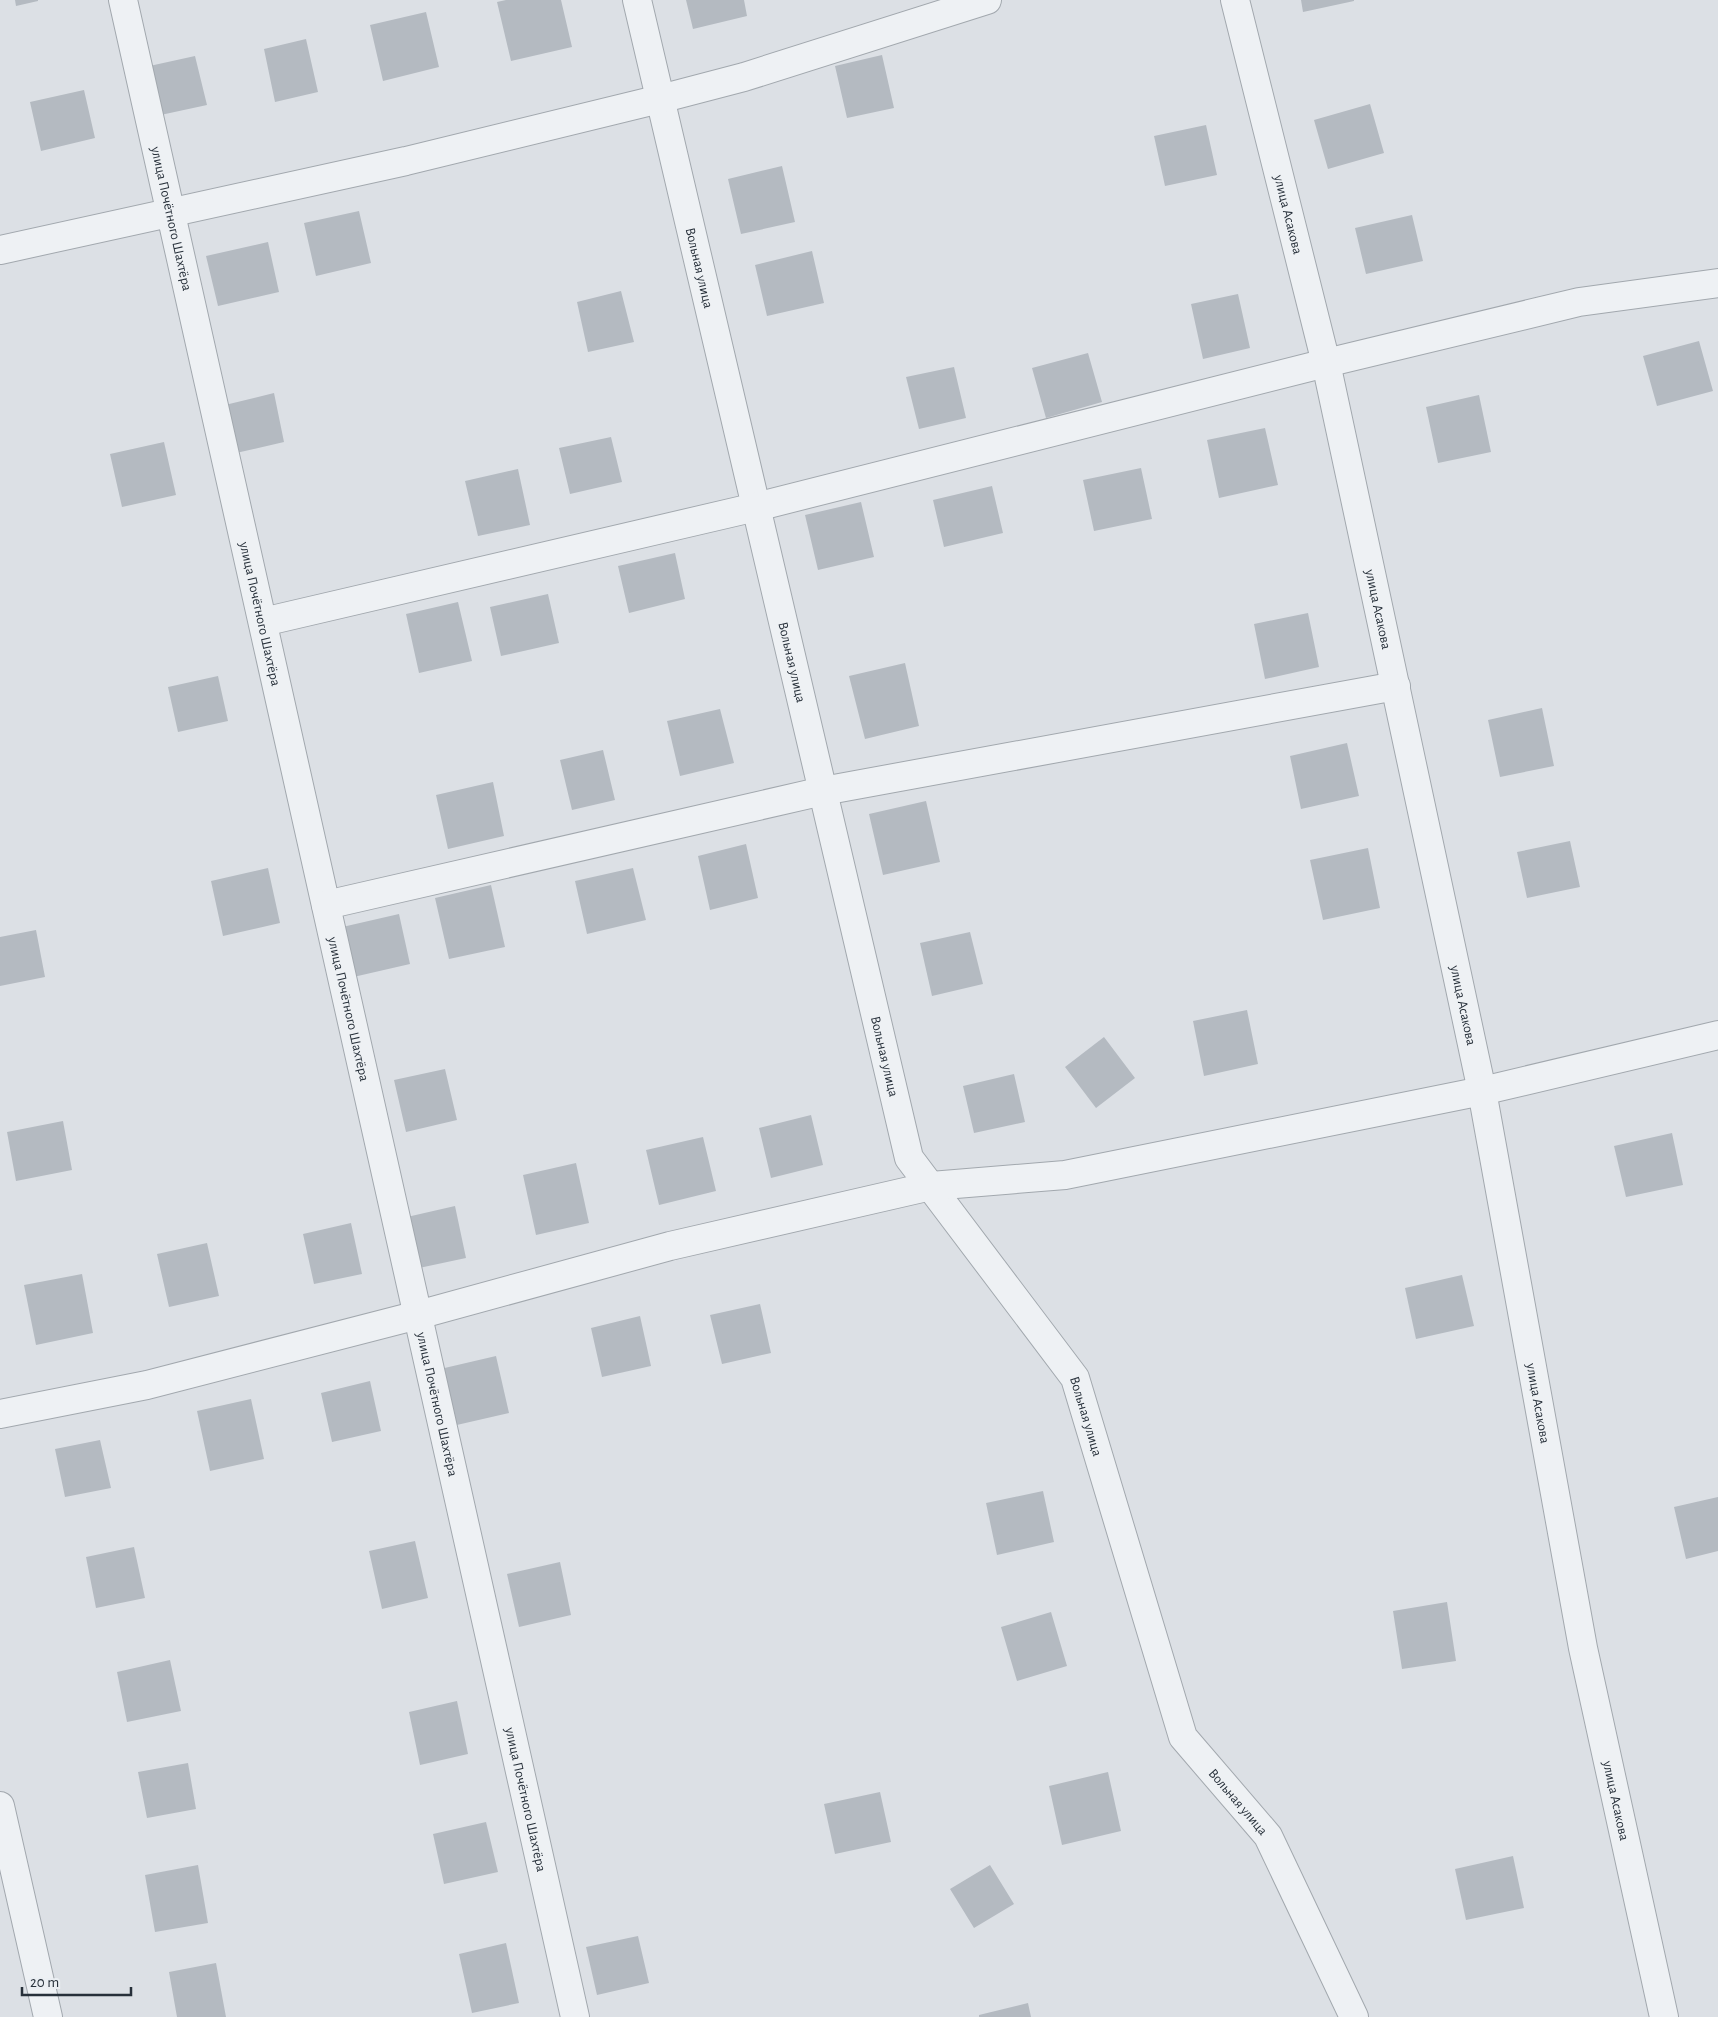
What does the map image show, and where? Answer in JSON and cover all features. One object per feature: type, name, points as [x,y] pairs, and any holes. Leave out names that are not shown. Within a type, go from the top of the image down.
[{"type":"street","name":"улица Почётного Шахтёра","points":[[123,0],[575,2017]]},
{"type":"street","name":"Вольная улица","points":[[637,0],[909,1158],[1075,1378],[1182,1738],[1268,1836],[1354,2017]]},
{"type":"street","points":[[0,250],[406,160],[660,99],[744,77],[987,0]]},
{"type":"street","name":"улица Асакова","points":[[1235,0],[1326,363],[1482,1090],[1583,1648],[1664,2017]]},
{"type":"street","points":[[263,622],[756,507],[1326,363],[1579,302],[1718,283]]},
{"type":"street","points":[[326,904],[823,791],[1396,686]]},
{"type":"street","points":[[0,1414],[147,1385],[670,1246],[931,1186],[1066,1175],[1482,1090],[1718,1035]]},
{"type":"street","points":[[0,1806],[48,2017]]},
{"type":"building","points":[[15,0],[38,0],[38,1],[16,6]]},
{"type":"building","points":[[506,0],[561,0],[572,47],[511,61],[497,2]]},
{"type":"building","points":[[686,0],[744,0],[747,16],[693,29]]},
{"type":"building","points":[[1301,0],[1354,0],[1354,1],[1303,12]]},
{"type":"building","points":[[426,12],[439,67],[383,81],[370,25]]},
{"type":"building","points":[[306,39],[318,92],[275,102],[264,49]]},
{"type":"building","points":[[882,55],[894,108],[847,118],[835,66]]},
{"type":"building","points":[[195,56],[207,105],[156,116],[145,67]]},
{"type":"building","points":[[84,90],[95,138],[41,151],[30,102]]},
{"type":"building","points":[[1370,104],[1384,153],[1328,169],[1314,120]]},
{"type":"building","points":[[1206,125],[1217,175],[1165,186],[1154,136]]},
{"type":"building","points":[[782,166],[795,222],[741,234],[728,179]]},
{"type":"building","points":[[359,211],[371,263],[316,276],[304,223]]},
{"type":"building","points":[[1412,215],[1423,261],[1366,274],[1355,228]]},
{"type":"building","points":[[268,242],[279,292],[218,306],[206,256]]},
{"type":"building","points":[[812,251],[824,303],[767,316],[755,265]]},
{"type":"building","points":[[621,291],[634,342],[588,352],[577,302]]},
{"type":"building","points":[[1238,294],[1250,348],[1203,359],[1191,304]]},
{"type":"building","points":[[1699,341],[1713,391],[1657,406],[1643,356]]},
{"type":"building","points":[[1088,353],[1102,402],[1046,418],[1032,368]]},
{"type":"building","points":[[954,367],[966,418],[919,429],[906,377]]},
{"type":"building","points":[[274,393],[284,442],[236,453],[225,405]]},
{"type":"building","points":[[1479,395],[1491,452],[1438,463],[1426,407]]},
{"type":"building","points":[[1265,428],[1278,485],[1219,498],[1207,440]]},
{"type":"building","points":[[611,437],[622,482],[570,494],[559,448]]},
{"type":"building","points":[[164,442],[176,495],[122,507],[110,454]]},
{"type":"building","points":[[1141,468],[1152,519],[1094,531],[1083,480]]},
{"type":"building","points":[[518,469],[530,525],[478,536],[465,481]]},
{"type":"building","points":[[992,486],[1003,533],[944,547],[933,500]]},
{"type":"building","points":[[861,502],[874,557],[818,570],[805,515]]},
{"type":"building","points":[[675,553],[685,599],[629,613],[618,566]]},
{"type":"building","points":[[548,594],[559,643],[501,656],[490,607]]},
{"type":"building","points":[[458,602],[472,661],[419,673],[406,614]]},
{"type":"building","points":[[1308,613],[1319,667],[1265,679],[1254,624]]},
{"type":"building","points":[[905,663],[919,726],[865,739],[849,676]]},
{"type":"building","points":[[218,676],[228,721],[178,732],[168,687]]},
{"type":"building","points":[[1542,708],[1554,766],[1500,777],[1488,720]]},
{"type":"building","points":[[720,709],[734,763],[680,776],[667,721]]},
{"type":"building","points":[[1347,743],[1359,796],[1301,809],[1290,756]]},
{"type":"building","points":[[603,750],[615,800],[572,810],[560,760]]},
{"type":"building","points":[[493,782],[504,836],[448,849],[436,795]]},
{"type":"building","points":[[926,801],[940,862],[883,875],[869,814]]},
{"type":"building","points":[[1570,841],[1580,887],[1527,898],[1517,852]]},
{"type":"building","points":[[746,844],[758,898],[710,910],[698,856]]},
{"type":"building","points":[[1368,848],[1380,908],[1323,920],[1310,860]]},
{"type":"building","points":[[268,868],[280,923],[223,936],[211,881]]},
{"type":"building","points":[[633,868],[646,920],[587,934],[575,881]]},
{"type":"building","points":[[491,885],[505,947],[449,959],[435,898]]},
{"type":"building","points":[[399,914],[410,964],[349,978],[338,928]]},
{"type":"building","points":[[36,930],[45,977],[0,986],[0,937]]},
{"type":"building","points":[[970,932],[983,984],[932,996],[920,943]]},
{"type":"building","points":[[1247,1010],[1258,1064],[1204,1076],[1193,1021]]},
{"type":"building","points":[[1104,1037],[1135,1078],[1096,1108],[1065,1067]]},
{"type":"building","points":[[445,1069],[457,1120],[406,1132],[394,1080]]},
{"type":"building","points":[[1014,1074],[1025,1122],[974,1133],[963,1086]]},
{"type":"building","points":[[811,1115],[823,1165],[771,1178],[759,1128]]},
{"type":"building","points":[[63,1121],[72,1170],[16,1181],[7,1132]]},
{"type":"building","points":[[1672,1133],[1683,1185],[1626,1197],[1614,1146]]},
{"type":"building","points":[[703,1137],[716,1191],[659,1205],[646,1150]]},
{"type":"building","points":[[576,1163],[589,1223],[536,1235],[523,1175]]},
{"type":"building","points":[[455,1206],[466,1258],[419,1268],[407,1217]]},
{"type":"building","points":[[351,1223],[362,1274],[314,1284],[303,1234]]},
{"type":"building","points":[[207,1243],[219,1296],[169,1307],[157,1254]]},
{"type":"building","points":[[82,1274],[93,1333],[36,1345],[24,1285]]},
{"type":"building","points":[[1462,1275],[1474,1326],[1416,1339],[1405,1288]]},
{"type":"building","points":[[760,1304],[771,1353],[722,1364],[710,1315]]},
{"type":"building","points":[[640,1316],[651,1366],[602,1377],[591,1328]]},
{"type":"building","points":[[496,1356],[509,1413],[448,1427],[436,1370]]},
{"type":"building","points":[[370,1381],[381,1431],[332,1442],[321,1393]]},
{"type":"building","points":[[251,1399],[264,1459],[210,1471],[197,1411]]},
{"type":"building","points":[[100,1440],[111,1488],[65,1497],[55,1449]]},
{"type":"building","points":[[1043,1491],[1054,1542],[997,1555],[986,1503]]},
{"type":"building","points":[[1718,1497],[1718,1551],[1686,1559],[1674,1507]]},
{"type":"building","points":[[415,1541],[428,1598],[382,1609],[369,1551]]},
{"type":"building","points":[[134,1547],[145,1598],[96,1608],[86,1557]]},
{"type":"building","points":[[560,1562],[571,1615],[519,1627],[507,1574]]},
{"type":"building","points":[[1447,1602],[1456,1661],[1402,1669],[1393,1611]]},
{"type":"building","points":[[1051,1612],[1067,1666],[1017,1681],[1001,1627]]},
{"type":"building","points":[[170,1660],[181,1711],[127,1722],[117,1672]]},
{"type":"building","points":[[457,1701],[468,1754],[420,1765],[409,1712]]},
{"type":"building","points":[[188,1763],[196,1809],[147,1818],[138,1772]]},
{"type":"building","points":[[1108,1772],[1121,1831],[1062,1845],[1049,1786]]},
{"type":"building","points":[[880,1792],[891,1842],[835,1854],[824,1804]]},
{"type":"building","points":[[486,1822],[498,1872],[444,1884],[433,1834]]},
{"type":"building","points":[[1513,1856],[1524,1908],[1466,1920],[1455,1869]]},
{"type":"building","points":[[198,1865],[208,1923],[155,1932],[145,1875]]},
{"type":"building","points":[[990,1865],[1014,1904],[974,1928],[950,1889]]},
{"type":"building","points":[[638,1936],[649,1983],[597,1995],[586,1947]]},
{"type":"building","points":[[506,1943],[519,2003],[472,2013],[459,1954]]},
{"type":"building","points":[[216,1963],[226,2017],[177,2017],[169,1972]]},
{"type":"building","points":[[1028,2003],[1031,2017],[979,2017],[979,2015]]}]
